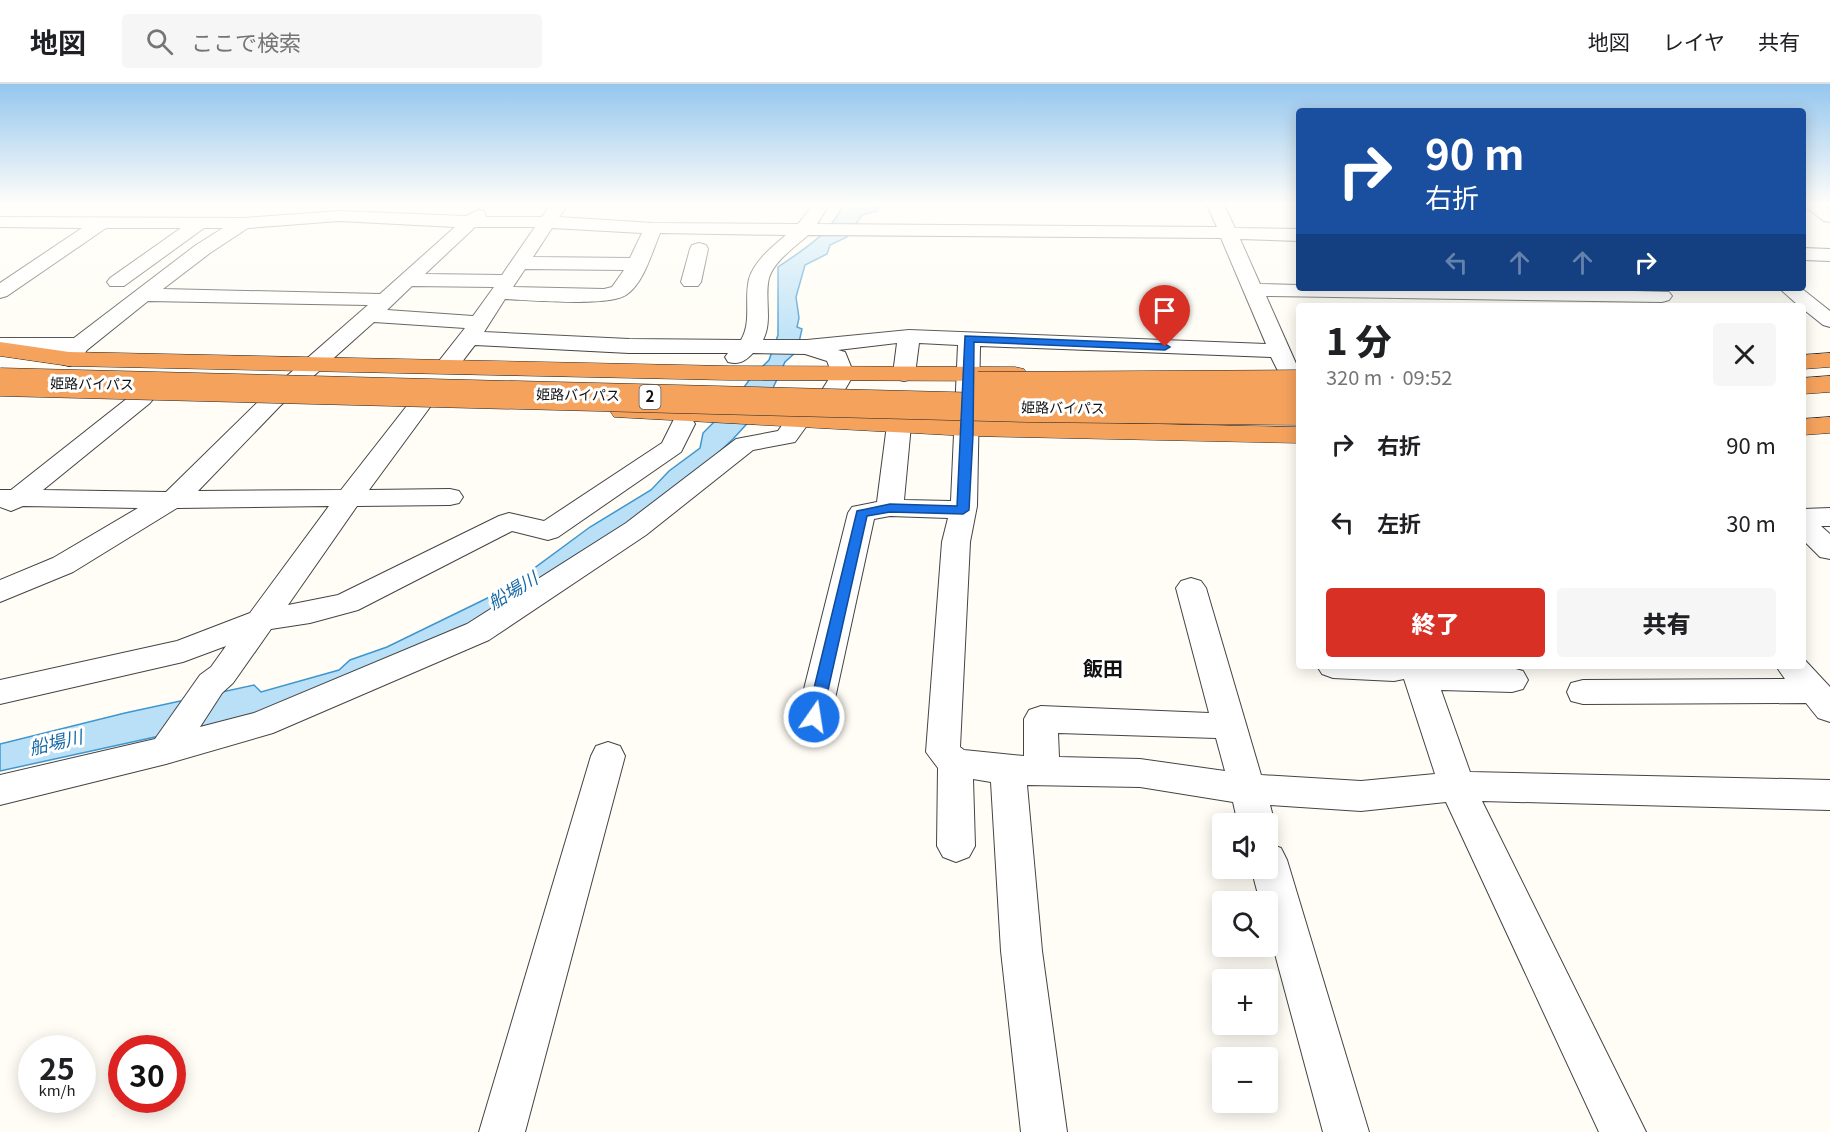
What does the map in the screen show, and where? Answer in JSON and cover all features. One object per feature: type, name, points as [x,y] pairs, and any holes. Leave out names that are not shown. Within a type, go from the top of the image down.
[{"type":"highway","points":[[0,347],[316,364],[728,373],[847,381],[1067,384],[1294,380]]},
{"type":"highway","points":[[0,357],[74,352]]},
{"type":"highway","points":[[1806,362],[1830,360]]},
{"type":"highway","name":"姫路バイパス","points":[[0,369],[847,381]]},
{"type":"highway","points":[[1806,372],[1830,370]]},
{"type":"highway","points":[[847,381],[904,374],[1294,380]]},
{"type":"highway","points":[[1806,386],[1830,384]]},
{"type":"highway","points":[[2,392],[142,398],[421,403],[685,419],[808,419],[968,428],[1296,435]]},
{"type":"highway","name":"姫路バイパス","points":[[2,392],[1296,411]]},
{"type":"highway","points":[[1806,401],[1830,399]]},
{"type":"highway","points":[[1029,408],[1133,419],[1296,423]]},
{"type":"highway","points":[[1806,412],[1830,411]]},
{"type":"highway","points":[[1806,427],[1830,425]]},
{"type":"street","points":[[0,292],[56,254]]},
{"type":"street","points":[[117,282],[157,254]]},
{"type":"street","points":[[74,352],[197,254]]},
{"type":"street","points":[[0,592],[63,565],[181,494],[272,400],[316,364],[436,254]]},
{"type":"street","points":[[446,366],[474,330],[525,254]]},
{"type":"street","points":[[519,262],[648,254]]},
{"type":"street","points":[[691,282],[698,254]]},
{"type":"street","points":[[728,373],[734,358],[751,345],[757,332],[763,254]]},
{"type":"street","points":[[1237,254],[1294,380]]},
{"type":"street","points":[[1806,254],[1830,255]]},
{"type":"street","points":[[408,280],[604,295],[620,291],[640,256]]},
{"type":"street","points":[[1806,285],[1830,304]]},
{"type":"street","points":[[1252,290],[1296,291]]},
{"type":"street","points":[[1311,291],[1663,297]]},
{"type":"street","points":[[1793,291],[1830,321]]},
{"type":"street","points":[[145,295],[366,298],[377,308],[474,330],[629,346],[807,347],[909,336],[969,339],[1294,380]]},
{"type":"street","points":[[904,374],[909,336]]},
{"type":"street","points":[[969,339],[968,428],[963,510],[956,542],[943,752],[955,763],[1025,770],[1140,773],[1247,789],[1361,796],[1457,786],[1830,795]]},
{"type":"street","points":[[0,790],[166,750],[261,724],[478,632],[636,529],[745,444],[786,437],[808,419],[847,381],[837,357],[807,347]]},
{"type":"street","points":[[6,502],[142,398]]},
{"type":"street","points":[[166,750],[211,684],[222,675],[349,498],[421,403]]},
{"type":"street","points":[[0,692],[183,651],[262,620],[347,603],[509,522],[548,531],[672,447],[685,419]]},
{"type":"street","points":[[890,508],[899,425]]},
{"type":"street","points":[[6,502],[450,497]]},
{"type":"street","points":[[814,717],[861,513],[890,508],[963,510]]},
{"type":"street","points":[[1806,518],[1830,518]]},
{"type":"street","points":[[1806,527],[1830,550]]},
{"type":"street","points":[[1191,588],[1254,813]]},
{"type":"street","points":[[1394,669],[1512,680]]},
{"type":"street","points":[[1416,672],[1457,786],[1623,1132]]},
{"type":"street","points":[[1583,692],[1814,684]]},
{"type":"street","points":[[1044,1132],[1028,1020],[1012,855],[1025,770],[1041,719],[1211,726]]},
{"type":"street","points":[[502,1132],[608,756]]},
{"type":"street","points":[[955,763],[956,846]]},
{"type":"street","points":[[1273,879],[1346,1132]]},
{"type":"water","name":"船場川","points":[[796,254],[827,254],[805,265],[796,297],[799,318],[797,327],[802,329],[797,351],[785,362],[766,403],[701,469],[535,590],[425,648],[353,680],[219,726],[155,737],[0,771],[0,744],[125,713],[254,685],[261,692],[339,670],[350,660],[387,647],[506,589],[590,527],[651,490],[669,471],[700,448],[703,433],[730,406],[750,379],[769,360],[778,335],[778,267]]},
{"type":"district","name":"飯田","points":[[1103,669]]},
{"type":"route","points":[[814,717],[861,513],[890,508],[963,510],[968,435],[969,339],[1103,342],[1165,347]]}]
